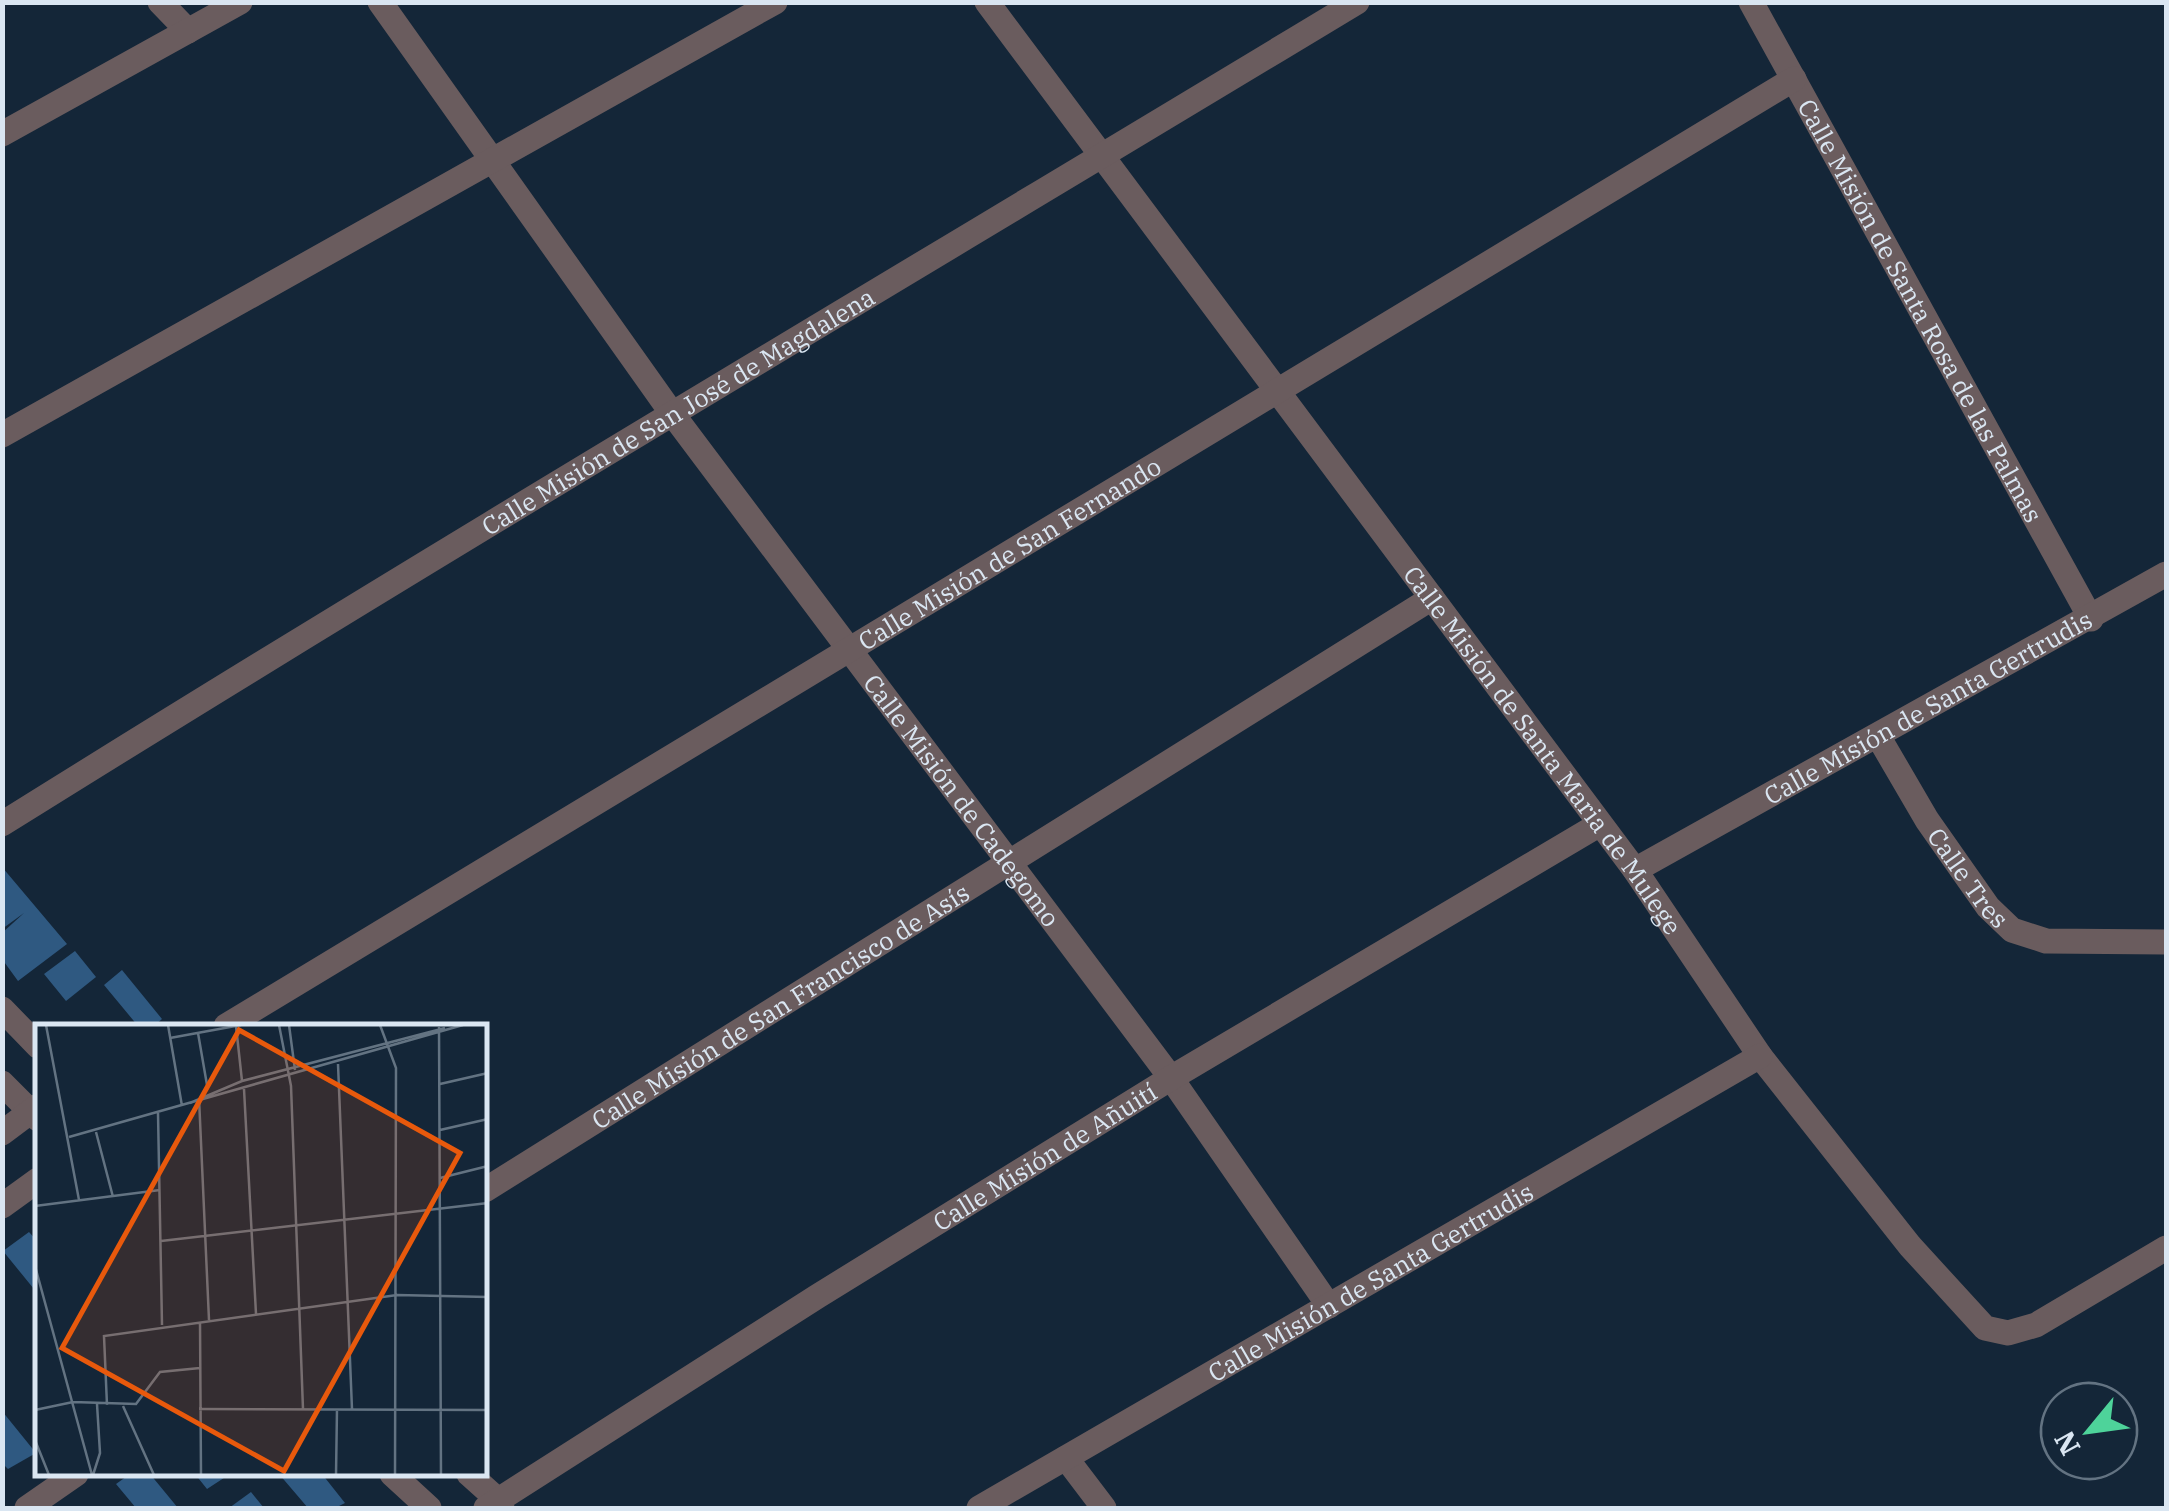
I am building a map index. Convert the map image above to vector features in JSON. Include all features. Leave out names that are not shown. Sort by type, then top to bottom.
[{"type":"street","points":[[160,2],[188,32]]},
{"type":"street","points":[[2,134],[240,2]]},
{"type":"street","name":"Calle Misión de Cadegomo","points":[[380,2],[670,412],[1170,1078],[1329,1306]]},
{"type":"street","points":[[2,435],[776,2]]},
{"type":"street","name":"Calle Misión de Santa Maria de Mulege","points":[[986,2],[1636,870],[1760,1056],[1910,1246],[1985,1328],[2008,1333],[2036,1325],[2166,1248]]},
{"type":"street","name":"Calle Misión de San José de Magdalena","points":[[2,824],[670,412],[1358,2]]},
{"type":"street","name":"Calle Misión de Santa Rosa de las Palmas","points":[[1751,2],[2090,619]]},
{"type":"street","name":"Calle Misión de San Fernando","points":[[229,1024],[1794,79]]},
{"type":"street","name":"Calle Misión de Santa Gertrudis","points":[[1636,870],[2166,574]]},
{"type":"street","name":"Calle Misión de San Francisco de Asís","points":[[488,1188],[1432,598]]},
{"type":"street","name":"Calle Tres","points":[[1878,736],[1926,820],[1988,906],[2012,930],[2046,941],[2166,942]]},
{"type":"street","name":"Calle Misión de Añuití","points":[[495,1506],[1170,1078],[1600,824]]},
{"type":"street","points":[[2,1009],[35,1043]]},
{"type":"street","name":"Calle Misión de Santa Gertrudis","points":[[980,1508],[1760,1056]]},
{"type":"street","points":[[2,1083],[35,1112],[2,1133]]},
{"type":"street","points":[[2,1206],[35,1182]]},
{"type":"street","points":[[1066,1458],[1104,1508]]},
{"type":"street","points":[[27,1508],[73,1476]]},
{"type":"street","points":[[394,1476],[429,1508]]},
{"type":"street","points":[[472,1476],[495,1506]]},
{"type":"building","points":[[2,867],[67,944],[18,981],[2,959],[2,933],[24,913],[2,929]]},
{"type":"building","points":[[75,951],[96,977],[66,1001],[44,974]]},
{"type":"building","points":[[122,970],[162,1019],[156,1024],[136,1024],[104,985]]},
{"type":"building","points":[[29,1232],[35,1239],[35,1290],[3,1251]]},
{"type":"building","points":[[2,1411],[35,1454],[8,1469],[2,1463]]},
{"type":"building","points":[[127,1476],[152,1476],[178,1508],[136,1508],[116,1484]]},
{"type":"building","points":[[197,1476],[227,1476],[207,1489]]},
{"type":"building","points":[[281,1476],[324,1476],[345,1503],[335,1508],[308,1508]]},
{"type":"building","points":[[251,1492],[264,1508],[229,1508]]}]
